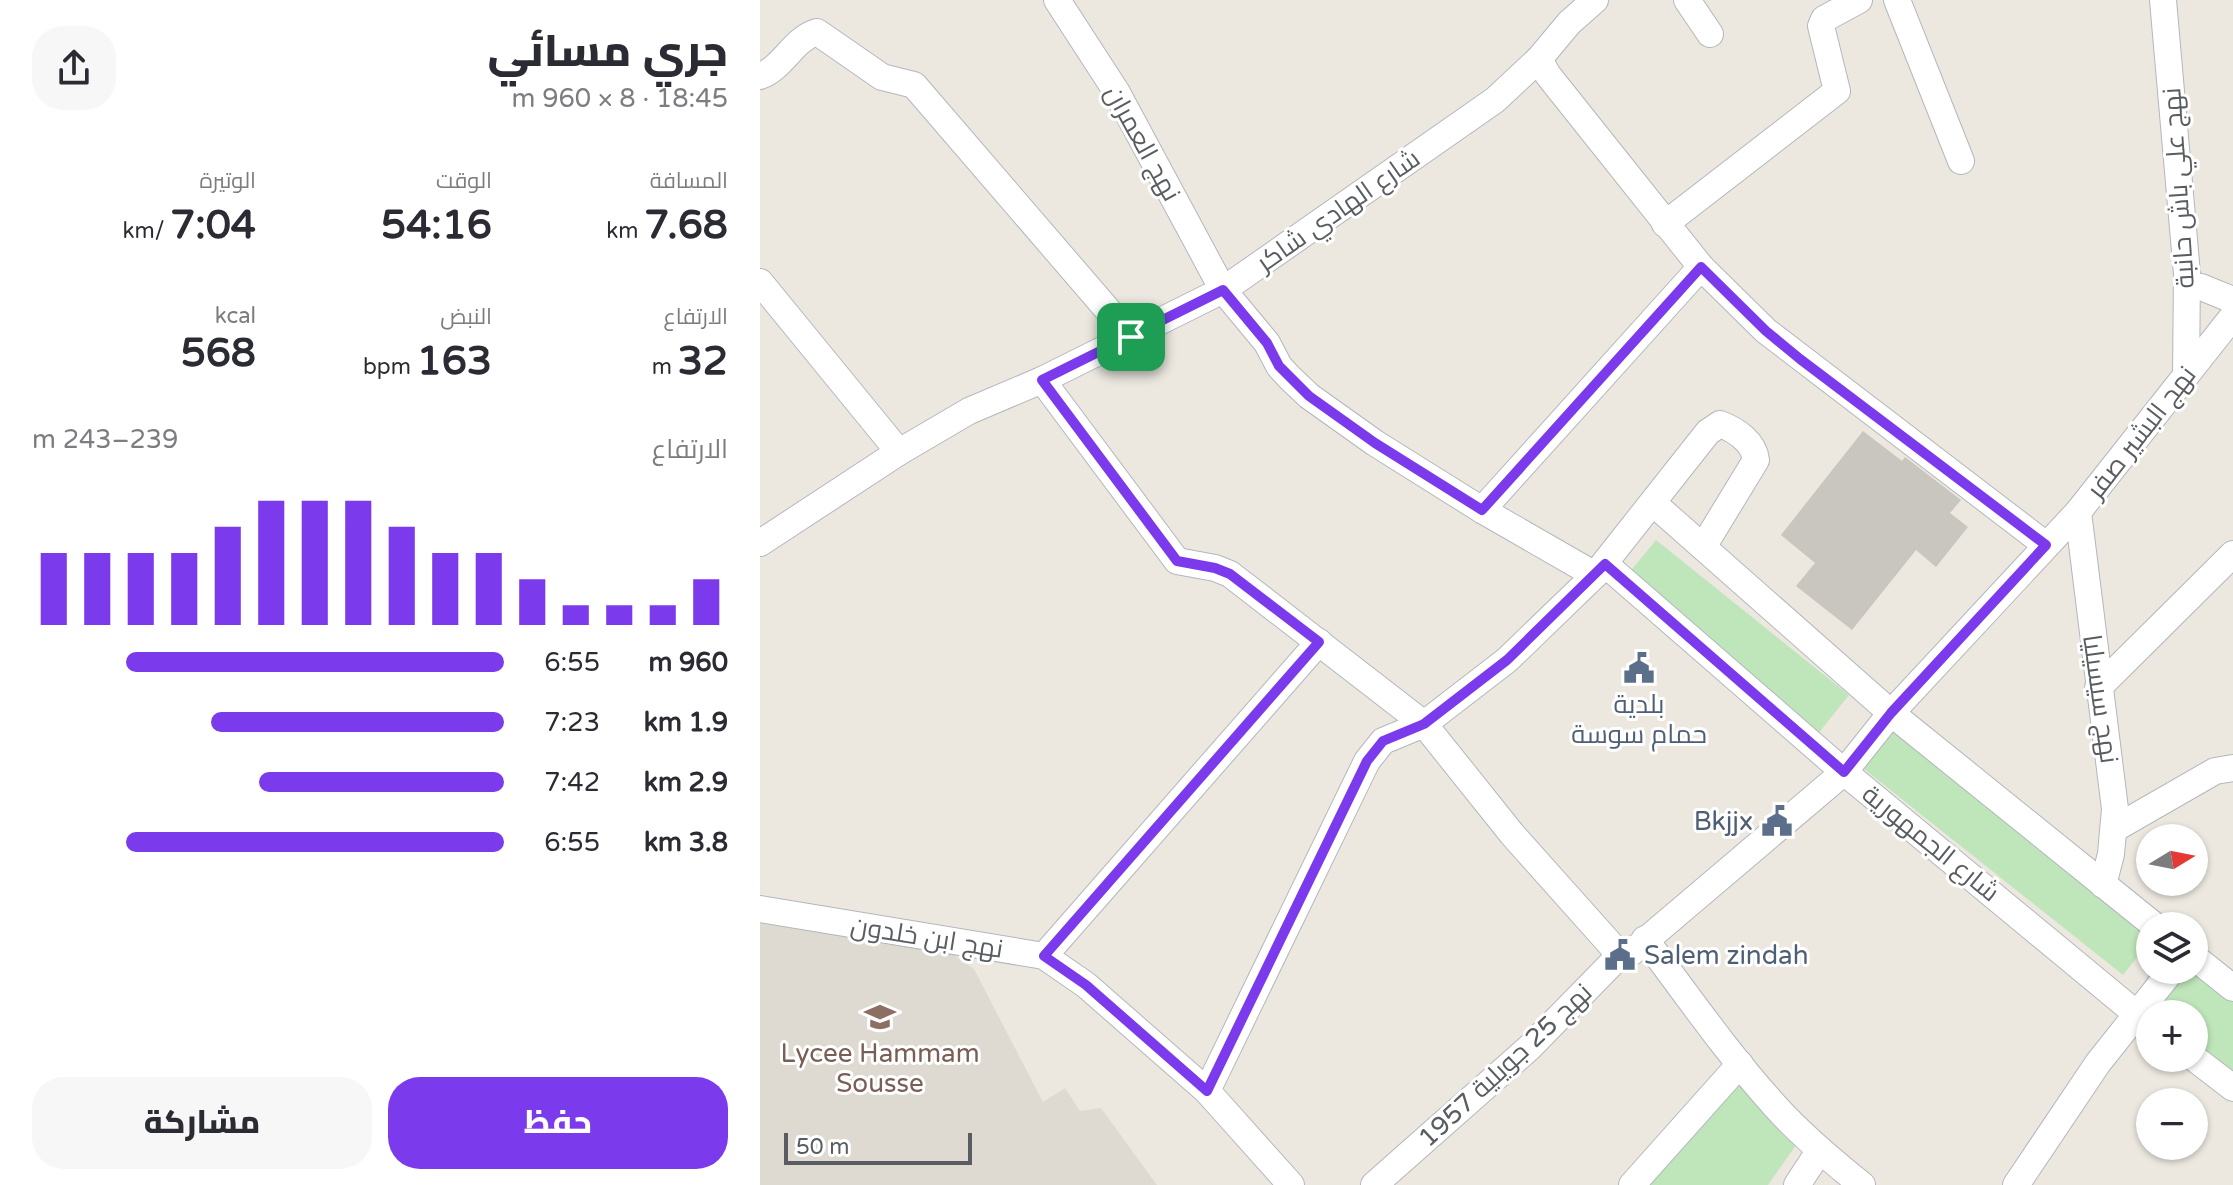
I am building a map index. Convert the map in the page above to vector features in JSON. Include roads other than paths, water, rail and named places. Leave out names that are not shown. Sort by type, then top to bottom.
[{"type":"street","name":"نهج العمران","points":[[1057,0],[1116,91],[1223,290],[1267,343],[1279,366],[1309,396],[1375,443],[1482,510]]},
{"type":"street","name":"شارع الهادي شاكر","points":[[760,543],[899,452],[969,411],[1042,380],[1223,290],[1495,100],[1595,0]]},
{"type":"street","points":[[1687,0],[1710,34]]},
{"type":"street","points":[[1665,224],[1837,91],[1821,26],[1824,19],[1859,0]]},
{"type":"street","points":[[1897,0],[1961,161]]},
{"type":"street","name":"نهج علي باش حانبة","points":[[2163,0],[2187,285],[2186,375]]},
{"type":"street","points":[[760,76],[771,71],[801,41],[817,32],[882,77],[914,85],[1131,337]]},
{"type":"street","points":[[1539,59],[1548,75],[1665,224],[1701,267],[1766,331],[2046,545]]},
{"type":"street","points":[[1482,510],[1701,267]]},
{"type":"street","points":[[760,282],[899,452]]},
{"type":"street","points":[[2187,285],[2201,287],[2233,300]]},
{"type":"street","name":"نهج البشير صفر","points":[[2046,545],[2078,512],[2233,316]]},
{"type":"street","points":[[1042,380],[1177,561],[1230,574],[1424,724],[1512,834],[1620,955]]},
{"type":"street","points":[[1207,1091],[1367,761],[1383,741],[1424,724],[1507,660],[1600,569],[1715,425],[1730,427],[1754,450],[1756,460],[1703,547]]},
{"type":"street","points":[[1653,503],[1891,713],[2137,912]]},
{"type":"street","name":"شارع الجمهورية","points":[[1482,510],[1600,569],[2136,1013]]},
{"type":"street","name":"نهج سيسيليا","points":[[2078,512],[2098,688],[2113,786],[2114,829],[2103,885]]},
{"type":"street","name":"نهج 25 جويلية 1957","points":[[1374,1185],[1530,1047],[1620,955],[1632,952],[1844,772],[1891,713],[2046,545]]},
{"type":"street","points":[[2098,688],[2233,554]]},
{"type":"street","points":[[1044,956],[1319,642]]},
{"type":"street","points":[[2114,829],[2215,771],[2233,768]]},
{"type":"street","name":"نهج ابن خلدون","points":[[760,909],[1044,956],[1086,985],[1207,1091],[1291,1185]]},
{"type":"street","points":[[1645,939],[1776,1108],[1862,1185]]},
{"type":"street","points":[[2208,968],[2233,988]]},
{"type":"street","points":[[2016,1185],[2098,1063],[2136,1026]]},
{"type":"street","points":[[1632,1185],[1740,1064]]},
{"type":"street","points":[[2208,1069],[2233,1088]]},
{"type":"street","points":[[1797,1185],[1820,1150]]},
{"type":"place","name":"بلدية حمام سوسة","points":[[1639,668]]},
{"type":"place","name":"Bkjjx","points":[[1777,821]]},
{"type":"place","name":"Salem zindah","points":[[1620,955]]},
{"type":"place","name":"Lycee Hammam Sousse","points":[[880,1017]]}]
